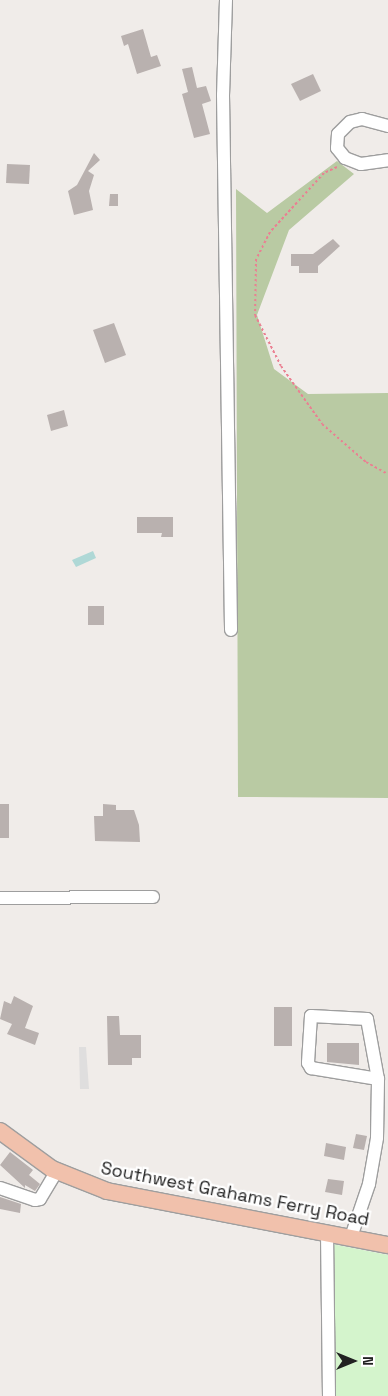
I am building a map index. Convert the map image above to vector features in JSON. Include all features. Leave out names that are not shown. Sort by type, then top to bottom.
[{"type":"main road","name":"Southwest Grahams Ferry Road","points":[[0,1131],[57,1171],[116,1193],[388,1245]]},
{"type":"street","points":[[226,0],[223,95],[231,630]]},
{"type":"street","points":[[388,126],[362,119],[345,124],[338,134],[337,148],[350,160],[369,164],[388,160]]},
{"type":"street","points":[[0,898],[153,897]]},
{"type":"street","points":[[351,1238],[375,1160],[378,1079],[365,1017],[311,1016],[308,1063],[311,1068],[378,1079]]},
{"type":"street","points":[[0,1188],[35,1200],[40,1199],[57,1171]]},
{"type":"street","points":[[327,1233],[329,1396]]},
{"type":"path","points":[[350,160],[324,174],[270,232],[256,259],[255,315],[281,366],[322,424],[366,462],[388,474]]},
{"type":"shaded area","points":[[79,1047],[86,1047],[89,1089],[80,1089]]},
{"type":"green space","points":[[337,161],[354,174],[289,230],[257,315],[274,369],[308,394],[388,393],[388,798],[238,797],[236,189],[267,213]]},
{"type":"green space","points":[[332,1244],[388,1255],[388,1396],[333,1396]]},
{"type":"water","points":[[93,551],[96,558],[76,567],[72,560]]},
{"type":"building","points":[[143,29],[151,57],[157,55],[161,66],[137,74],[128,44],[124,46],[121,36]]},
{"type":"building","points":[[192,67],[197,88],[206,86],[211,101],[202,104],[210,134],[194,138],[182,94],[188,92],[182,69]]},
{"type":"building","points":[[313,74],[321,91],[300,101],[291,84]]},
{"type":"building","points":[[94,153],[100,160],[88,171],[94,175],[89,191],[93,210],[74,215],[68,191],[77,185]]},
{"type":"building","points":[[7,164],[30,165],[29,184],[6,183]]},
{"type":"building","points":[[110,194],[118,194],[118,206],[109,206]]},
{"type":"building","points":[[333,239],[340,246],[318,266],[318,273],[299,273],[299,266],[291,266],[291,254],[313,254]]},
{"type":"building","points":[[114,323],[126,355],[105,363],[93,330]]},
{"type":"building","points":[[64,410],[68,426],[51,431],[47,415]]},
{"type":"building","points":[[137,517],[173,517],[173,537],[161,537],[162,533],[137,533]]},
{"type":"building","points":[[88,606],[104,606],[104,625],[88,625]]},
{"type":"building","points":[[0,804],[9,804],[9,838],[0,838]]},
{"type":"building","points":[[103,804],[116,805],[116,810],[134,810],[139,825],[140,842],[95,841],[94,816],[103,816]]},
{"type":"building","points":[[14,996],[33,1006],[25,1028],[39,1033],[35,1045],[7,1034],[12,1024],[0,1019],[4,1001],[11,1004]]},
{"type":"building","points":[[274,1007],[292,1007],[292,1046],[274,1046]]},
{"type":"building","points":[[107,1016],[119,1016],[120,1035],[141,1035],[141,1058],[132,1058],[132,1065],[108,1065]]},
{"type":"building","points":[[327,1043],[359,1043],[359,1065],[327,1062]]},
{"type":"building","points":[[356,1134],[367,1136],[364,1150],[353,1148]]},
{"type":"building","points":[[326,1143],[346,1147],[344,1160],[324,1156]]},
{"type":"building","points":[[10,1152],[33,1170],[29,1175],[40,1184],[35,1191],[25,1185],[25,1188],[0,1165]]},
{"type":"building","points":[[328,1179],[344,1181],[342,1195],[325,1192]]},
{"type":"building","points":[[0,1197],[21,1204],[20,1213],[0,1209]]}]
